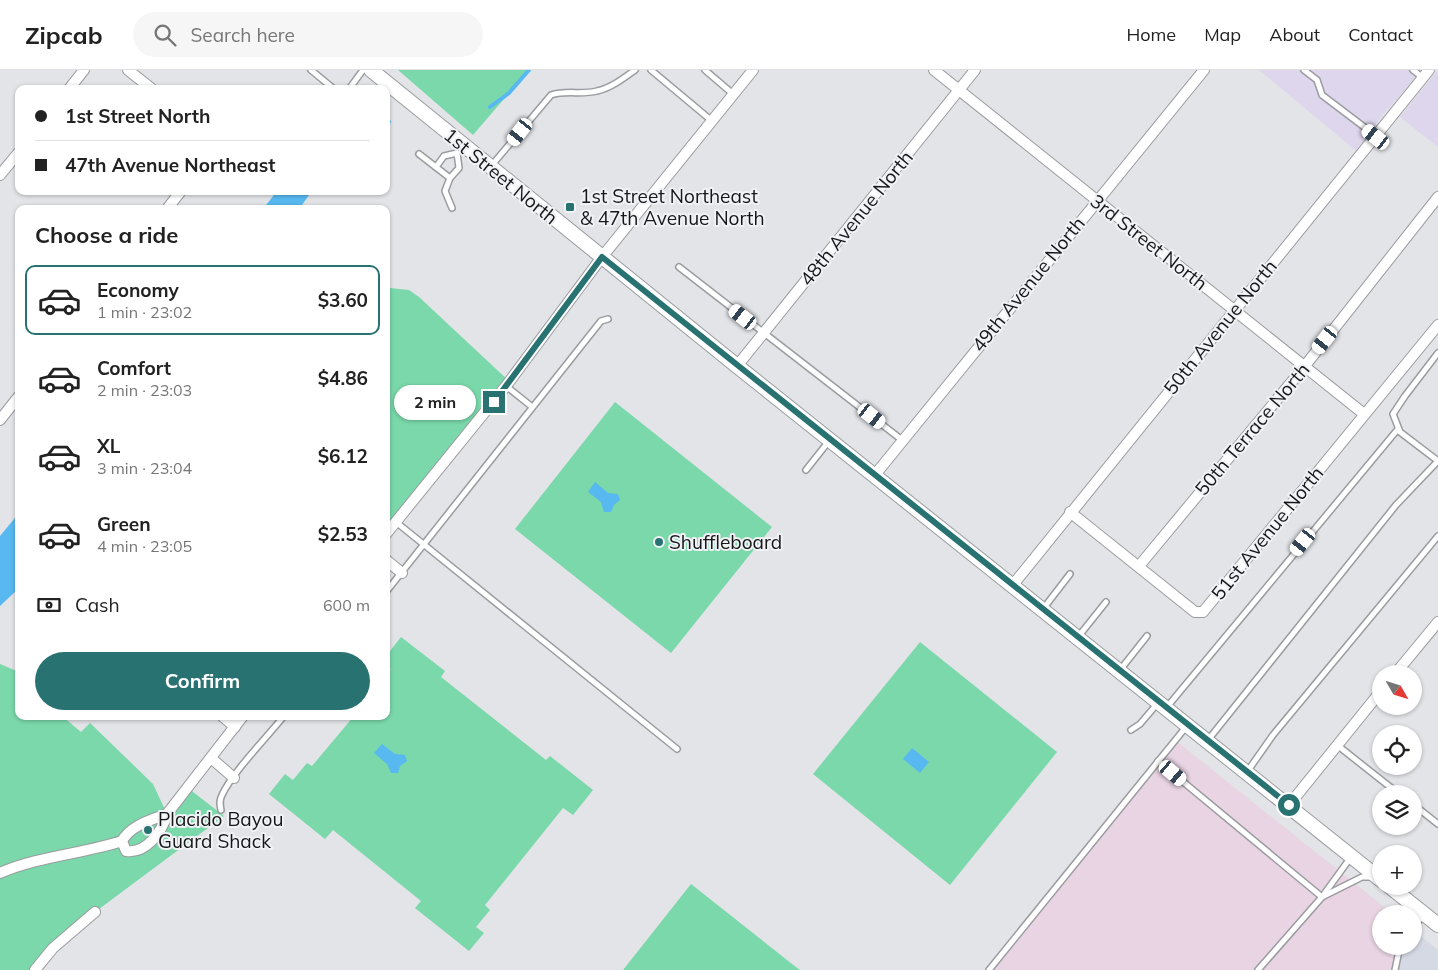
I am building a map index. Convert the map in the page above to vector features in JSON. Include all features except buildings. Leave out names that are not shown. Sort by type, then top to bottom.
[{"type":"street","points":[[72,85],[84,70]]},
{"type":"street","points":[[128,70],[147,85]]},
{"type":"street","name":"1st Street North","points":[[371,70],[388,85]]},
{"type":"street","points":[[390,529],[506,386],[602,257],[753,70]]},
{"type":"street","name":"3rd Street North","points":[[934,70],[1364,414]]},
{"type":"street","name":"48th Avenue North","points":[[737,366],[975,70]]},
{"type":"street","name":"49th Avenue North","points":[[874,476],[1204,70]]},
{"type":"street","name":"50th Avenue North","points":[[1012,586],[1233,310],[1426,74]]},
{"type":"street","name":"1st Street North","points":[[390,87],[460,149],[490,167],[1372,873]]},
{"type":"street","points":[[0,175],[15,157]]},
{"type":"street","points":[[170,205],[178,195]]},
{"type":"street","name":"50th Terrace North","points":[[1139,566],[1304,366],[1438,197]]},
{"type":"street","name":"51st Avenue North","points":[[1070,512],[1195,612],[1203,612],[1438,325]]},
{"type":"street","points":[[0,420],[15,401]]},
{"type":"street","points":[[390,563],[402,573]]},
{"type":"street","points":[[1403,665],[1438,622]]},
{"type":"street","points":[[1289,805],[1372,702]]},
{"type":"street","points":[[227,720],[235,727]]},
{"type":"street","points":[[122,841],[126,851],[134,852],[142,849],[163,828],[167,814],[240,720]]},
{"type":"street","points":[[211,758],[234,778]]},
{"type":"street","points":[[0,873],[18,865],[89,852],[122,841],[136,827],[167,814]]},
{"type":"street","name":"1st Street North","points":[[1400,895],[1438,925]]},
{"type":"street","points":[[35,970],[54,948],[95,912]]},
{"type":"lane","points":[[311,70],[329,85]]},
{"type":"lane","points":[[352,85],[363,70]]},
{"type":"lane","points":[[490,167],[551,95],[559,92],[598,91],[618,82],[635,70]]},
{"type":"lane","points":[[650,70],[712,121]]},
{"type":"lane","points":[[705,70],[733,94]]},
{"type":"lane","points":[[1304,70],[1317,80],[1322,95],[1376,137]]},
{"type":"lane","points":[[1413,70],[1426,74]]},
{"type":"lane","points":[[436,167],[444,156],[460,149],[459,168],[450,178],[445,191],[452,208]]},
{"type":"lane","points":[[419,154],[450,178]]},
{"type":"lane","points":[[680,267],[902,440]]},
{"type":"lane","points":[[390,587],[531,406],[601,320],[608,318]]},
{"type":"lane","points":[[1208,740],[1396,506],[1438,461],[1400,432],[1393,414],[1438,353]]},
{"type":"lane","points":[[506,386],[531,406]]},
{"type":"lane","points":[[1131,730],[1163,705],[1398,428]]},
{"type":"lane","points":[[806,470],[830,440]]},
{"type":"lane","points":[[396,522],[677,749]]},
{"type":"lane","points":[[1248,772],[1273,735],[1438,536]]},
{"type":"lane","points":[[1042,610],[1070,574]]},
{"type":"lane","points":[[1077,637],[1106,602]]},
{"type":"lane","points":[[1120,671],[1147,636]]},
{"type":"lane","points":[[221,810],[219,803],[222,796],[234,778],[281,720]]},
{"type":"lane","points":[[989,970],[1188,725]]},
{"type":"lane","points":[[1337,745],[1388,785]]},
{"type":"lane","points":[[1158,760],[1322,897]]},
{"type":"lane","points":[[1422,811],[1438,824]]},
{"type":"lane","points":[[1258,970],[1322,897],[1351,857]]},
{"type":"lane","points":[[1322,897],[1362,877],[1372,879]]},
{"type":"lane","points":[[1394,970],[1398,955]]},
{"type":"shaded area","points":[[1259,70],[1421,70],[1388,108],[1356,151]]},
{"type":"shaded area","points":[[1438,70],[1438,147],[1400,117]]},
{"type":"shaded area","points":[[1175,740],[1382,905],[1372,905],[1372,955],[1402,955],[1390,970],[989,970]]},
{"type":"shaded area","points":[[1422,937],[1438,950],[1438,970],[1390,970],[1402,955],[1422,955]]},
{"type":"green space","points":[[398,70],[529,70],[473,135]]},
{"type":"green space","points":[[390,288],[409,290],[419,297],[510,382],[390,529]]},
{"type":"green space","points":[[615,402],[772,527],[671,653],[515,529]]},
{"type":"green space","points":[[401,637],[445,671],[441,677],[546,760],[550,756],[593,790],[573,815],[563,808],[485,905],[490,910],[476,927],[484,933],[469,951],[415,908],[421,901],[333,830],[325,839],[269,794],[285,774],[293,780],[307,763],[312,766],[351,720],[390,720],[390,651]]},
{"type":"green space","points":[[920,642],[1057,752],[950,885],[813,774]]},
{"type":"green space","points":[[0,664],[15,670],[15,720],[67,720],[81,732],[90,723],[153,784],[167,814],[188,788],[224,816],[95,912],[35,970],[0,970]]},
{"type":"green space","points":[[691,884],[792,964],[800,970],[623,970]]},
{"type":"water","points":[[274,195],[309,195],[302,205],[266,205]]},
{"type":"water","points":[[595,482],[608,493],[618,494],[620,500],[614,505],[611,512],[604,512],[601,502],[588,492]]},
{"type":"water","points":[[15,518],[15,592],[0,606],[0,536]]},
{"type":"water","points":[[382,744],[395,754],[405,755],[407,761],[400,766],[398,773],[391,773],[387,764],[374,753]]},
{"type":"water","points":[[912,748],[929,762],[920,773],[903,759]]},
{"type":"waterway","points":[[490,107],[509,93],[529,70]]},
{"type":"place","name":"1st Street Northeast & 47th Avenue North","points":[[570,207]]},
{"type":"place","name":"Shuffleboard","points":[[659,542]]},
{"type":"place","name":"Placido Bayou Guard Shack","points":[[148,830]]},
{"type":"route","points":[[494,402],[602,257],[859,464],[1289,805]]}]
